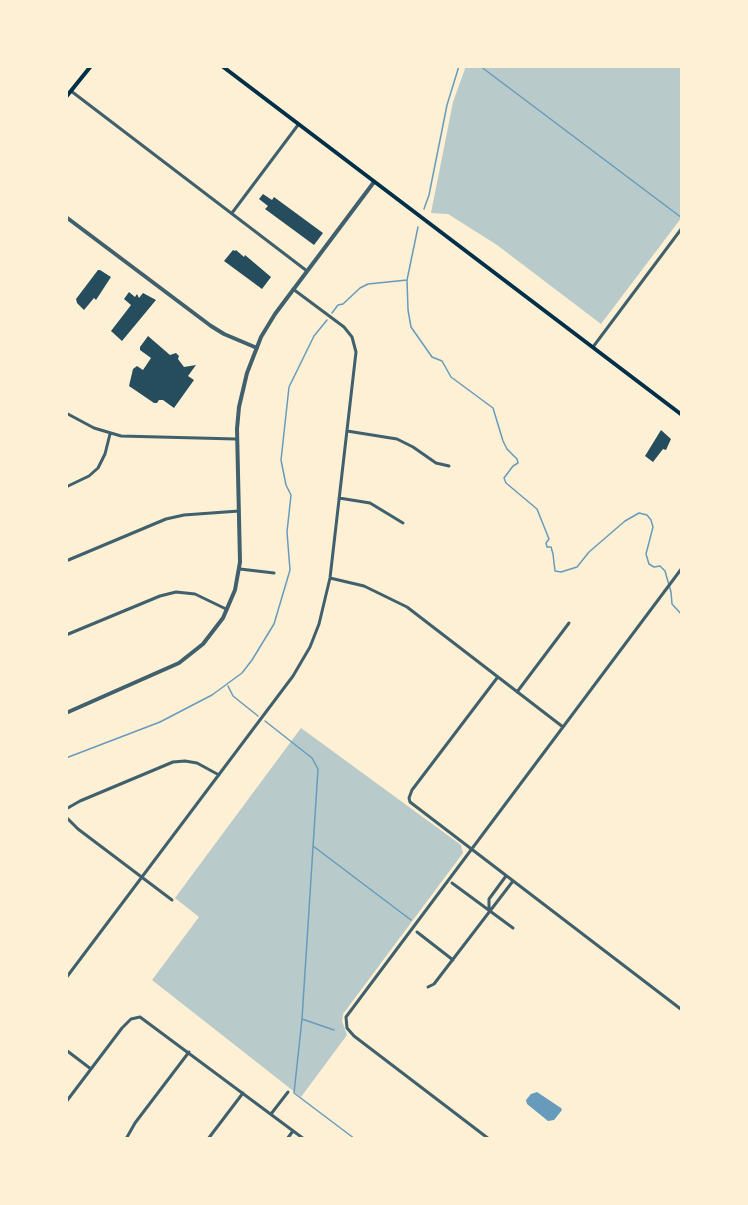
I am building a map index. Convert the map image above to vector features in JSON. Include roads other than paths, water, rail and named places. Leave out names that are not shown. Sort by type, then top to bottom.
[{"type":"main road","points":[[66,97],[91,66]]},
{"type":"main road","points":[[222,66],[682,415]]},
{"type":"street","points":[[71,91],[308,271]]},
{"type":"street","points":[[232,213],[298,125]]},
{"type":"street","points":[[66,712],[161,672],[186,658],[211,636],[227,609],[240,569],[236,439],[242,389],[257,348],[275,314],[374,182]]},
{"type":"street","points":[[66,217],[211,326],[257,348]]},
{"type":"street","points":[[592,347],[682,228]]},
{"type":"street","points":[[66,977],[284,689],[304,658],[319,624],[330,578],[356,358],[355,343],[344,327],[293,289]]},
{"type":"street","points":[[66,413],[110,434],[136,438],[236,439]]},
{"type":"street","points":[[347,431],[397,439],[413,447],[435,464],[449,466]]},
{"type":"street","points":[[66,487],[89,476],[98,468],[105,454],[110,434]]},
{"type":"street","points":[[339,498],[370,503],[403,524]]},
{"type":"street","points":[[66,561],[166,519],[184,515],[239,512]]},
{"type":"street","points":[[489,1139],[354,1036],[346,1024],[346,1017],[682,568]]},
{"type":"street","points":[[240,569],[274,573]]},
{"type":"street","points":[[330,578],[364,586],[403,604],[562,727]]},
{"type":"street","points":[[66,635],[160,596],[176,592],[195,594],[227,609]]},
{"type":"street","points":[[517,692],[569,623]]},
{"type":"street","points":[[497,678],[412,790],[409,800],[682,1010]]},
{"type":"street","points":[[66,809],[173,762],[197,763],[219,775]]},
{"type":"street","points":[[66,817],[78,829],[171,900]]},
{"type":"street","points":[[490,911],[489,899],[506,876]]},
{"type":"street","points":[[428,987],[434,984],[513,881]]},
{"type":"street","points":[[452,883],[513,928]]},
{"type":"street","points":[[417,932],[453,960]]},
{"type":"street","points":[[66,1102],[122,1028],[137,1017],[149,1022],[304,1139]]},
{"type":"street","points":[[66,1050],[91,1069]]},
{"type":"street","points":[[126,1139],[135,1123],[189,1052]]},
{"type":"street","points":[[271,1115],[288,1092]]},
{"type":"street","points":[[208,1139],[243,1093]]},
{"type":"street","points":[[287,1139],[293,1131]]},
{"type":"water","points":[[537,1092],[561,1108],[562,1110],[554,1120],[548,1121],[527,1104],[526,1100],[531,1094]]},
{"type":"waterway","points":[[424,209],[429,195],[447,105],[459,66]]},
{"type":"waterway","points":[[480,66],[682,218]]},
{"type":"waterway","points":[[418,227],[407,280],[411,327],[432,357],[442,361],[451,377],[493,408],[503,441],[518,463],[504,478],[506,483],[537,509],[549,539],[546,543],[547,547],[551,547],[555,571],[561,572],[577,567],[589,552],[625,521],[639,513],[647,515],[653,527],[646,554],[649,564],[654,567],[660,566],[665,571],[672,604],[682,615]]},
{"type":"waterway","points":[[332,313],[338,305],[343,304],[360,288],[368,284],[407,280]]},
{"type":"waterway","points":[[66,758],[160,722],[212,695],[242,673],[274,624],[290,570],[287,532],[291,495],[286,485],[281,460],[289,387],[314,336],[327,320]]},
{"type":"waterway","points":[[228,686],[233,696],[258,716]]},
{"type":"waterway","points":[[265,721],[312,758],[318,769],[302,1019],[294,1093],[355,1139]]},
{"type":"waterway","points":[[313,846],[411,920]]},
{"type":"waterway","points":[[302,1019],[334,1030]]}]
